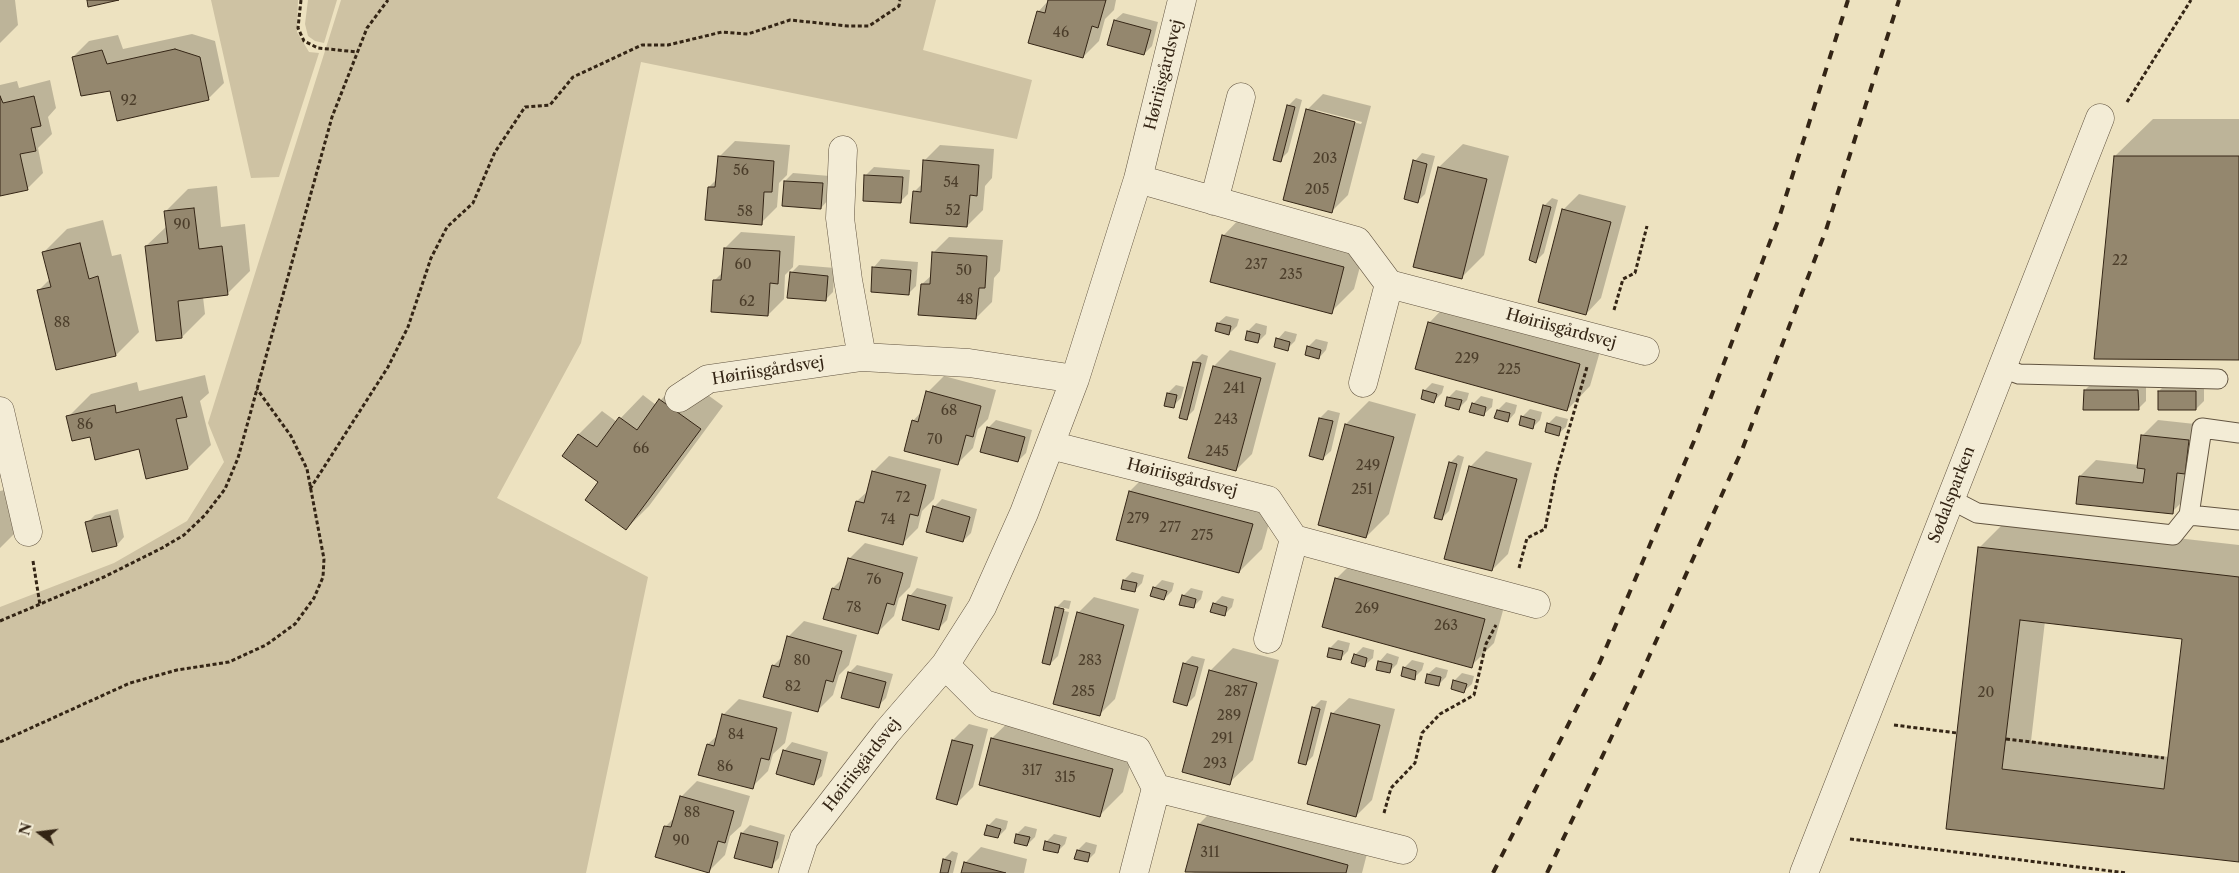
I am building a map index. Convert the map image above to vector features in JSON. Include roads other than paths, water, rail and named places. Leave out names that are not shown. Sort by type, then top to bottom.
[{"type":"street","name":"Høiriisgårdsvej","points":[[793,873],[804,839],[887,732],[945,665],[982,608],[1024,513],[1075,379],[1138,179],[1182,0]]},
{"type":"street","points":[[1214,200],[1241,96]]},
{"type":"street","name":"Sødalsparken","points":[[1804,873],[2100,118]]},
{"type":"street","points":[[843,150],[840,218],[848,280],[862,357]]},
{"type":"street","points":[[1138,179],[1357,241],[1389,284],[1363,383]]},
{"type":"street","name":"Høiriisgårdsvej","points":[[1389,284],[1645,351]]},
{"type":"street","name":"Høiriisgårdsvej","points":[[679,398],[708,379],[862,357],[969,363],[1075,379]]},
{"type":"street","points":[[0,411],[28,532]]},
{"type":"street","name":"Høiriisgårdsvej","points":[[1050,445],[1268,500],[1294,539]]},
{"type":"street","points":[[1268,639],[1294,539],[1536,604]]},
{"type":"street","points":[[945,665],[984,704],[1136,750],[1156,788],[1134,873]]},
{"type":"street","points":[[1156,788],[1403,850]]},
{"type":"lane","points":[[2002,368],[2019,374],[2218,379]]},
{"type":"lane","points":[[1950,499],[1977,513],[2173,535],[2189,515],[2202,428],[2239,433]]},
{"type":"lane","points":[[2189,515],[2239,520]]},
{"type":"railway","points":[[1493,873],[1600,662],[1697,434],[1779,218],[1848,0]]},
{"type":"railway","points":[[1547,873],[1638,681],[1742,450],[1826,230],[1899,0]]}]
